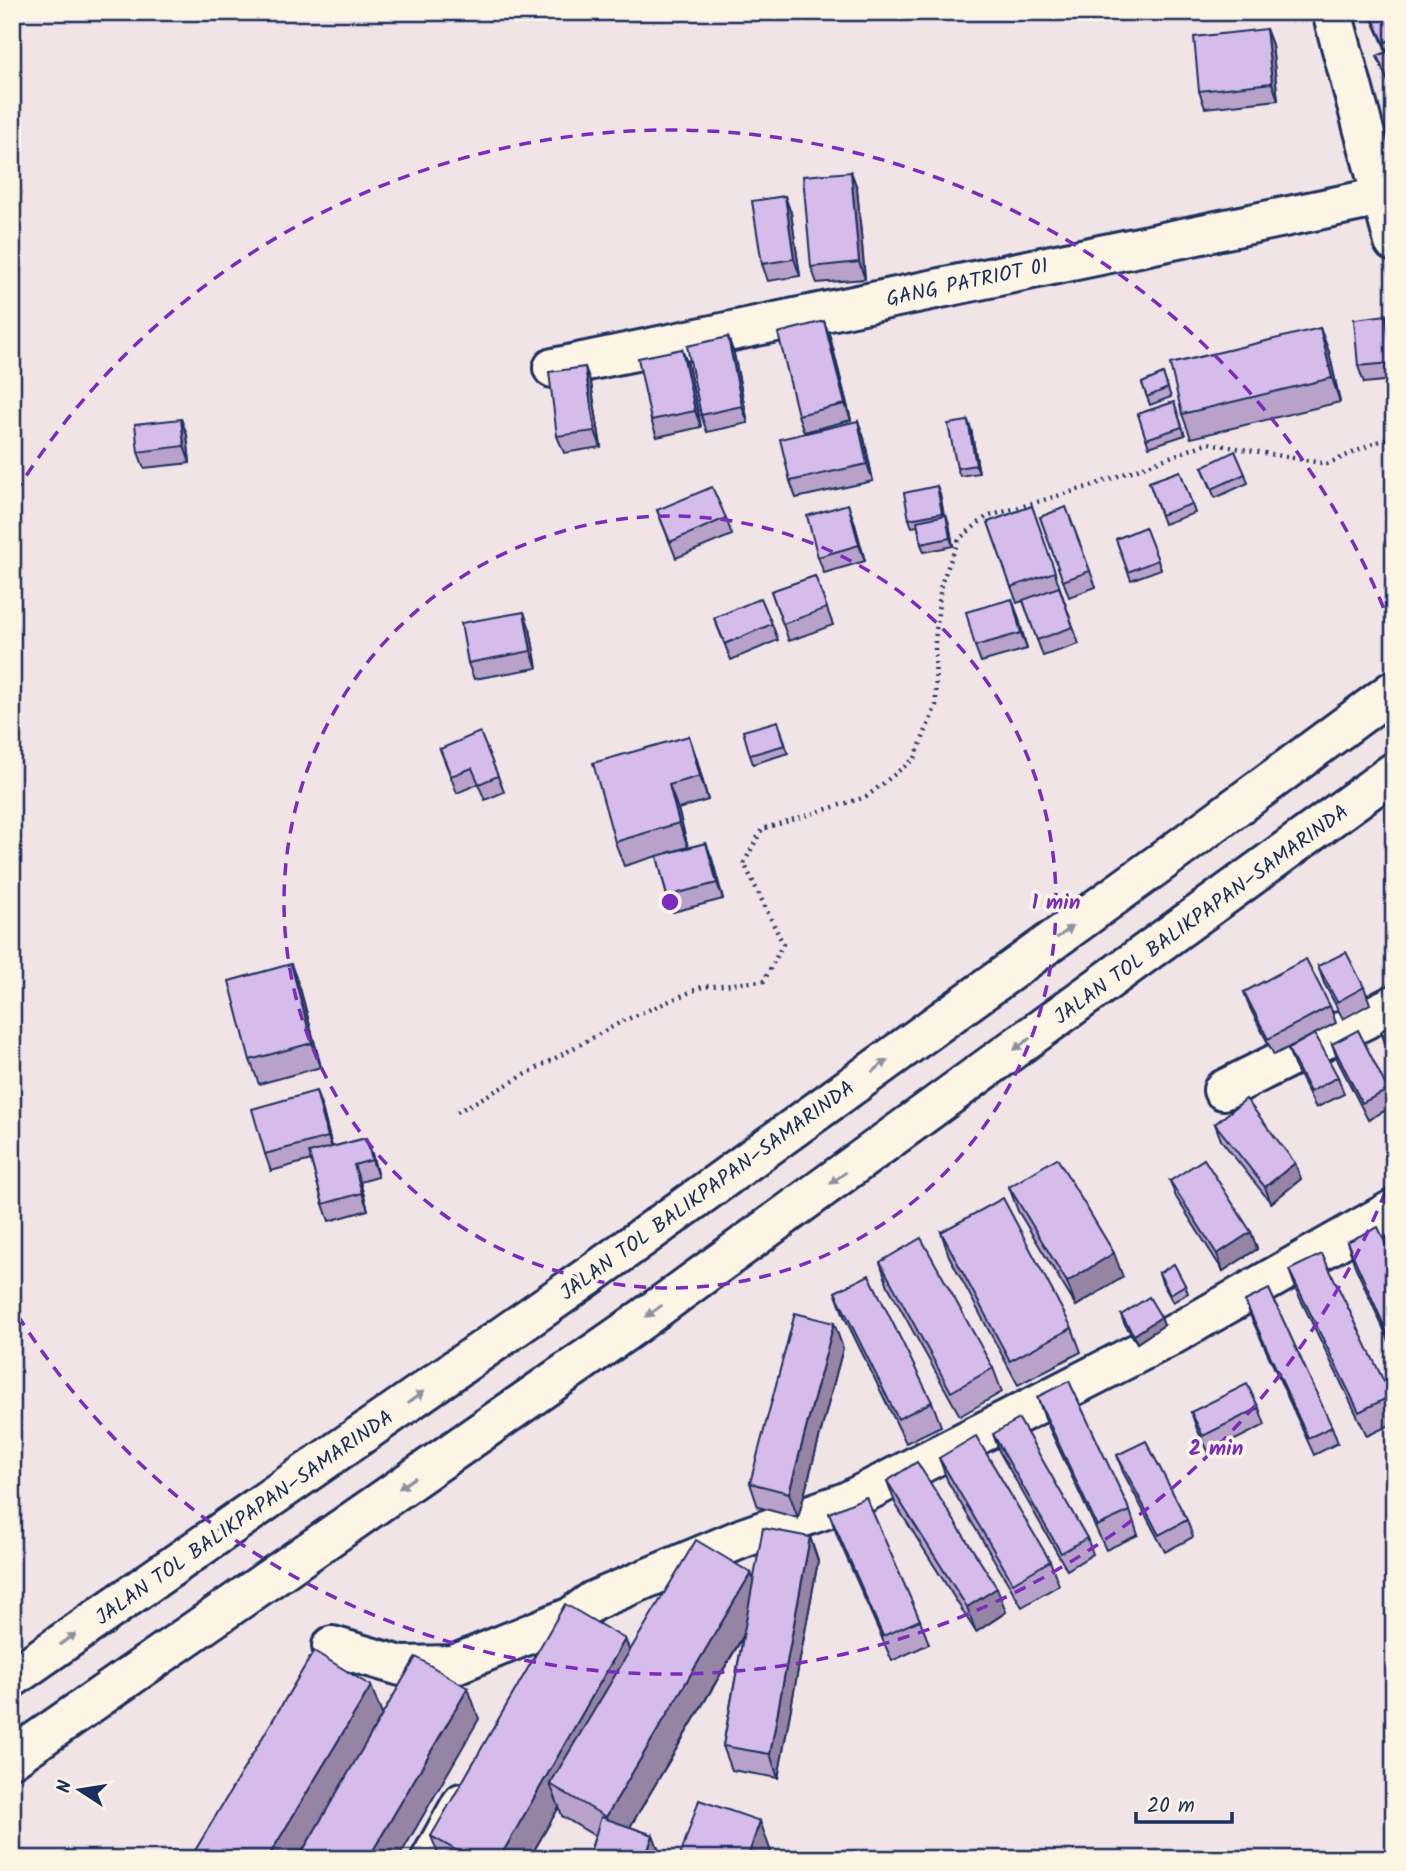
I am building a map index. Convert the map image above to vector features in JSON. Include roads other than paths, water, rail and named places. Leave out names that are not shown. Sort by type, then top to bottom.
[{"type":"main road","points":[[1332,12],[1394,242]]},
{"type":"main road","name":"GANG PATRIOT 01","points":[[553,368],[1381,197]]},
{"type":"main road","name":"JALAN TOL BALIKPAPAN–SAMARINDA","points":[[12,1678],[589,1276],[1394,690]]},
{"type":"main road","name":"JALAN TOL BALIKPAPAN–SAMARINDA","points":[[12,1758],[626,1331],[1394,772]]},
{"type":"main road","points":[[1223,1090],[1394,1004]]},
{"type":"main road","points":[[332,1646],[401,1666],[453,1665],[571,1617],[593,1601],[743,1538],[846,1502],[1169,1337],[1394,1209]]},
{"type":"main road","points":[[543,1663],[571,1617]]},
{"type":"main road","points":[[431,1859],[477,1777]]}]
